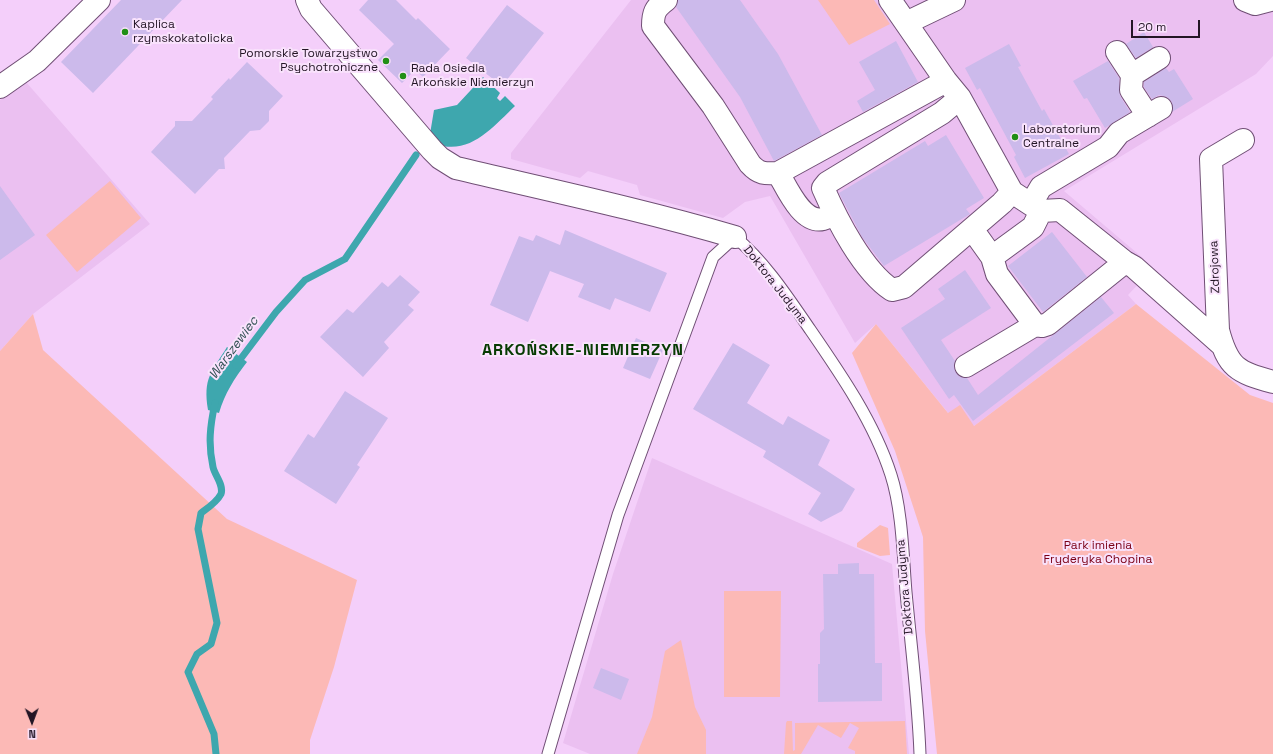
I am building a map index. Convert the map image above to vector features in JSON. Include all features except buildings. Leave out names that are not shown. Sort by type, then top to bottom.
[{"type":"street","points":[[0,87],[37,61],[99,0]]},
{"type":"street","name":"Doktora Judyma","points":[[307,0],[311,9],[440,158],[456,168],[604,202],[735,237]]},
{"type":"street","points":[[666,0],[656,7],[653,16],[653,26],[713,106],[757,172],[766,174],[778,173],[946,81]]},
{"type":"street","points":[[890,0],[946,81],[960,98],[1012,192],[1036,207],[1060,210],[1125,262],[1134,267],[1222,346]]},
{"type":"street","points":[[906,23],[954,0]]},
{"type":"street","points":[[1245,0],[1255,4],[1271,0]]},
{"type":"street","points":[[992,257],[1033,227],[1041,186],[1108,147],[1119,133],[1155,112],[1131,90],[1132,75],[1117,52]]},
{"type":"street","points":[[1132,75],[1159,58]]},
{"type":"street","points":[[960,98],[942,113],[827,183],[823,188],[835,214],[870,269],[881,282],[892,290],[904,287],[972,229],[1012,192]]},
{"type":"street","name":"Zdrojowa","points":[[1243,140],[1211,159],[1218,330],[1222,346],[1229,359],[1238,368],[1249,375],[1273,382]]},
{"type":"street","points":[[778,173],[800,210],[810,217],[822,220],[835,214]]},
{"type":"street","points":[[972,229],[992,257],[997,274],[1035,325]]},
{"type":"street","points":[[966,366],[1035,325],[1042,326],[1048,324],[1125,262]]},
{"type":"lane","points":[[548,754],[618,515],[713,257],[735,237]]},
{"type":"lane","name":"Doktora Judyma","points":[[735,237],[747,247],[793,304],[850,391],[885,458],[896,497],[918,708],[920,754]]},
{"type":"shaded area","points":[[631,0],[1273,0],[1273,56],[1256,74],[1064,191],[1144,259],[1134,267],[1144,278],[1128,295],[1136,304],[974,426],[949,414],[876,324],[855,343],[770,196],[745,202],[723,218],[640,195],[637,185],[588,171],[580,178],[511,159],[511,153]]},
{"type":"shaded area","points":[[483,77],[500,93],[497,98],[500,101],[505,96],[515,106],[491,129],[474,141],[454,147],[443,146],[440,142],[437,143],[430,134],[434,110],[457,105]]},
{"type":"shaded area","points":[[26,82],[150,224],[33,314],[0,351],[0,100]]},
{"type":"shaded area","points":[[227,347],[247,362],[230,386],[219,413],[208,410],[207,390],[210,376]]},
{"type":"shaded area","points":[[652,458],[892,564],[909,754],[590,754],[563,743],[613,574]]},
{"type":"green space","points":[[818,0],[874,0],[890,24],[849,45]]},
{"type":"green space","points":[[110,181],[141,218],[77,272],[46,235]]},
{"type":"green space","name":"Park imienia Fryderyka Chopina","points":[[1136,304],[1250,395],[1273,403],[1273,754],[937,754],[925,631],[923,537],[895,451],[852,353],[876,324],[948,413],[960,405],[974,426]]},
{"type":"green space","points":[[33,314],[43,350],[227,519],[357,580],[334,667],[310,740],[310,754],[0,754],[0,351]]},
{"type":"green space","points":[[880,525],[888,528],[890,555],[880,556],[857,547],[857,543]]},
{"type":"green space","points":[[724,591],[781,591],[780,697],[724,697]]},
{"type":"green space","points":[[681,640],[695,707],[706,730],[706,754],[637,754],[652,717],[665,651]]},
{"type":"green space","points":[[787,721],[792,721],[793,751],[795,750],[795,723],[905,721],[907,754],[855,754],[855,751],[848,748],[859,728],[850,723],[841,738],[818,725],[801,754],[784,754]]},
{"type":"waterway","name":"Warszewiec","points":[[236,365],[276,312],[305,280],[345,259],[416,155]]},
{"type":"waterway","name":"Warszewiec","points":[[215,403],[211,427],[210,451],[213,467],[222,491],[217,500],[201,513],[198,529],[217,623],[211,644],[197,654],[188,672],[214,734],[216,754]]},
{"type":"place","name":"Kaplica rzymskokatolicka","points":[[125,32]]},
{"type":"place","name":"Pomorskie Towarzystwo Psychotroniczne","points":[[386,61]]},
{"type":"place","name":"Rada Osiedla Arkońskie Niemierzyn","points":[[403,76]]},
{"type":"place","name":"Laboratorium Centralne","points":[[1015,137]]},
{"type":"district","name":"ARKOŃSKIE-NIEMIERZYN","points":[[583,351]]}]
